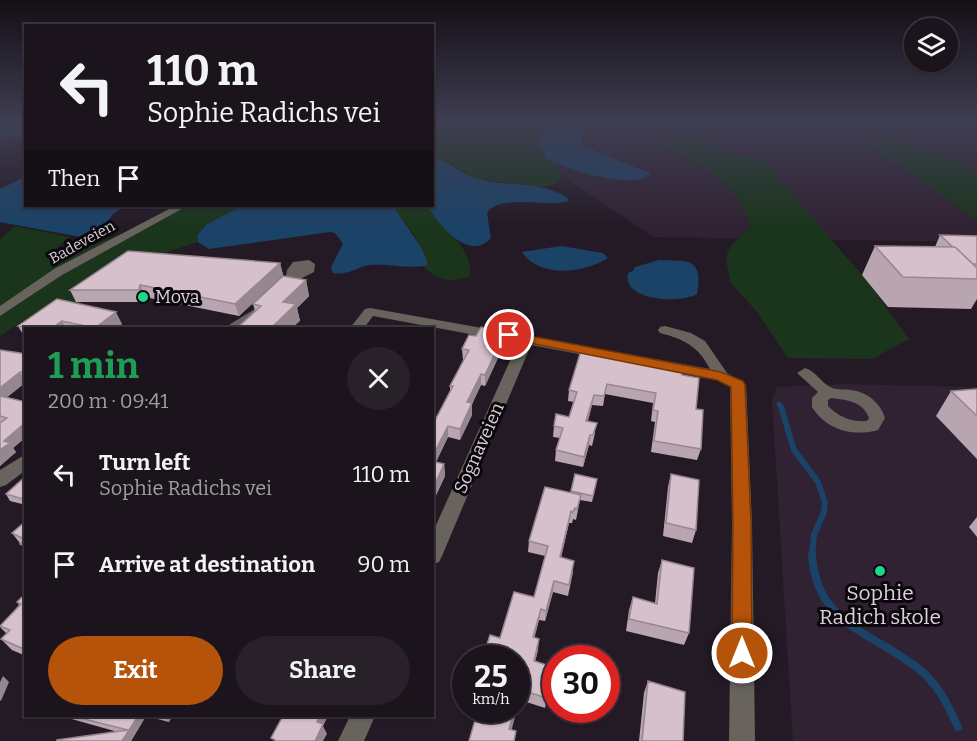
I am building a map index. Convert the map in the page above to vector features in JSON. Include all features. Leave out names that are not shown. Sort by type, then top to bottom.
[{"type":"street","name":"Badeveien","points":[[0,312],[58,272],[180,207]]},
{"type":"street","points":[[233,327],[250,319],[292,278]]},
{"type":"street","points":[[358,327],[370,312],[721,376],[738,385],[742,523],[742,741]]},
{"type":"street","points":[[665,330],[683,333],[701,344],[711,355],[721,376]]},
{"type":"street","name":"Sognaveien","points":[[434,551],[526,339]]},
{"type":"street","points":[[805,373],[828,393]]},
{"type":"street","points":[[0,480],[24,462]]},
{"type":"street","points":[[351,741],[363,717]]},
{"type":"shaded area","points":[[533,157],[977,157],[977,242],[653,237]]},
{"type":"shaded area","name":"Sophie Radich skole","points":[[841,384],[977,387],[977,741],[793,741],[772,400],[777,387]]},
{"type":"green space","points":[[434,157],[545,157],[556,163],[562,178],[555,184],[544,187],[482,180],[471,177],[452,164],[434,160]]},
{"type":"green space","points":[[681,157],[745,157],[760,159],[867,281],[909,339],[872,359],[788,358],[757,312],[730,282],[726,260],[728,251],[733,243],[751,228],[744,207],[738,198],[723,181],[705,168]]},
{"type":"green space","points":[[885,157],[946,157],[977,172],[977,221]]},
{"type":"green space","points":[[172,207],[240,207],[207,224],[197,235],[198,242],[170,251],[37,327],[34,327],[29,317],[0,336],[0,240],[15,226],[69,237],[55,249],[58,256],[64,256],[124,233]]},
{"type":"green space","points":[[395,207],[428,207],[462,247],[470,266],[470,277],[455,280],[439,278],[422,266],[427,265],[415,236]]},
{"type":"water","points":[[545,157],[610,157],[652,174],[642,179],[629,180],[599,177],[546,159]]},
{"type":"water","points":[[434,160],[449,164],[474,178],[546,188],[568,198],[568,201],[560,203],[512,202],[493,207],[487,213],[491,238],[482,245],[464,244],[446,231],[428,207],[434,207]]},
{"type":"water","points":[[24,177],[24,207],[124,207],[111,216],[100,234],[86,238],[0,222],[0,189]]},
{"type":"water","points":[[240,207],[395,207],[422,249],[428,265],[413,267],[370,265],[338,274],[333,273],[331,267],[343,244],[335,233],[209,249],[198,242],[197,235],[207,224]]},
{"type":"water","points":[[561,246],[603,253],[608,258],[587,267],[563,271],[540,266],[530,261],[522,252]]},
{"type":"water","points":[[659,260],[692,264],[698,274],[697,294],[678,299],[666,299],[643,295],[634,290],[629,282],[628,273],[635,267]]},
{"type":"building","points":[[940,235],[977,236],[977,264],[973,264]]},
{"type":"building","points":[[875,246],[955,247],[977,268],[977,279],[903,277]]},
{"type":"building","points":[[128,251],[280,263],[235,304],[140,285],[139,290],[70,290]]},
{"type":"building","points":[[283,276],[306,280],[283,302],[296,304],[272,327],[238,327],[261,306],[253,304]]},
{"type":"building","points":[[57,299],[116,312],[96,327],[62,321],[53,327],[18,326]]},
{"type":"building","points":[[481,327],[493,330],[486,345],[498,347],[485,375],[481,374],[467,402],[472,403],[460,429],[448,426],[434,453],[434,422],[469,350],[462,349],[469,335],[476,336]]},
{"type":"building","points":[[582,347],[598,350],[596,354],[627,360],[628,355],[683,366],[682,375],[699,378],[696,409],[703,410],[701,449],[654,441],[658,411],[653,410],[656,393],[607,384],[604,396],[594,395],[586,421],[597,423],[593,435],[590,435],[584,457],[556,450],[563,428],[554,426],[556,414],[569,417],[577,392],[569,390]]},
{"type":"building","points":[[0,350],[24,354],[24,373],[20,372],[0,388]]},
{"type":"building","points":[[977,389],[977,416],[951,391]]},
{"type":"building","points":[[0,396],[24,402],[24,424],[4,441],[10,443],[0,450],[0,423],[7,418],[0,416]]},
{"type":"building","points":[[434,462],[444,464],[434,486]]},
{"type":"building","points":[[575,474],[597,479],[593,496],[571,491]]},
{"type":"building","points":[[671,474],[699,480],[696,530],[666,523]]},
{"type":"building","points":[[24,478],[24,498],[6,494]]},
{"type":"building","points":[[545,487],[581,495],[577,509],[571,511],[560,557],[574,561],[569,585],[554,581],[546,611],[541,609],[533,637],[539,639],[534,661],[542,664],[542,696],[530,693],[530,645],[487,645],[490,635],[500,638],[514,592],[534,597],[548,546],[529,541]]},
{"type":"building","points":[[24,523],[24,539],[12,533]]},
{"type":"building","points":[[662,560],[694,568],[689,633],[629,619],[633,597],[657,604]]},
{"type":"building","points":[[24,595],[24,649],[1,639],[10,630],[0,626],[21,604],[17,602]]},
{"type":"building","points":[[648,681],[685,692],[683,741],[642,741]]},
{"type":"building","points":[[76,717],[137,717],[122,741],[57,741],[57,740],[128,730]]},
{"type":"building","points":[[282,717],[319,717],[317,722],[323,724],[315,741],[275,741],[271,738]]},
{"type":"building","points":[[474,723],[511,723],[509,729],[516,731],[514,741],[469,741]]},
{"type":"waterway","points":[[779,404],[782,408]]},
{"type":"waterway","points":[[781,407],[794,450],[818,482],[825,503],[824,512],[814,535],[812,555]]},
{"type":"waterway","points":[[812,555],[816,578],[824,597],[836,612],[850,625],[902,657],[927,676],[942,696],[958,727]]},
{"type":"place","name":"Mova","points":[[143,297]]},
{"type":"place","name":"Sophie Radich skole","points":[[880,571]]},
{"type":"route","points":[[509,335],[721,376],[738,385],[742,523],[742,653]]}]
